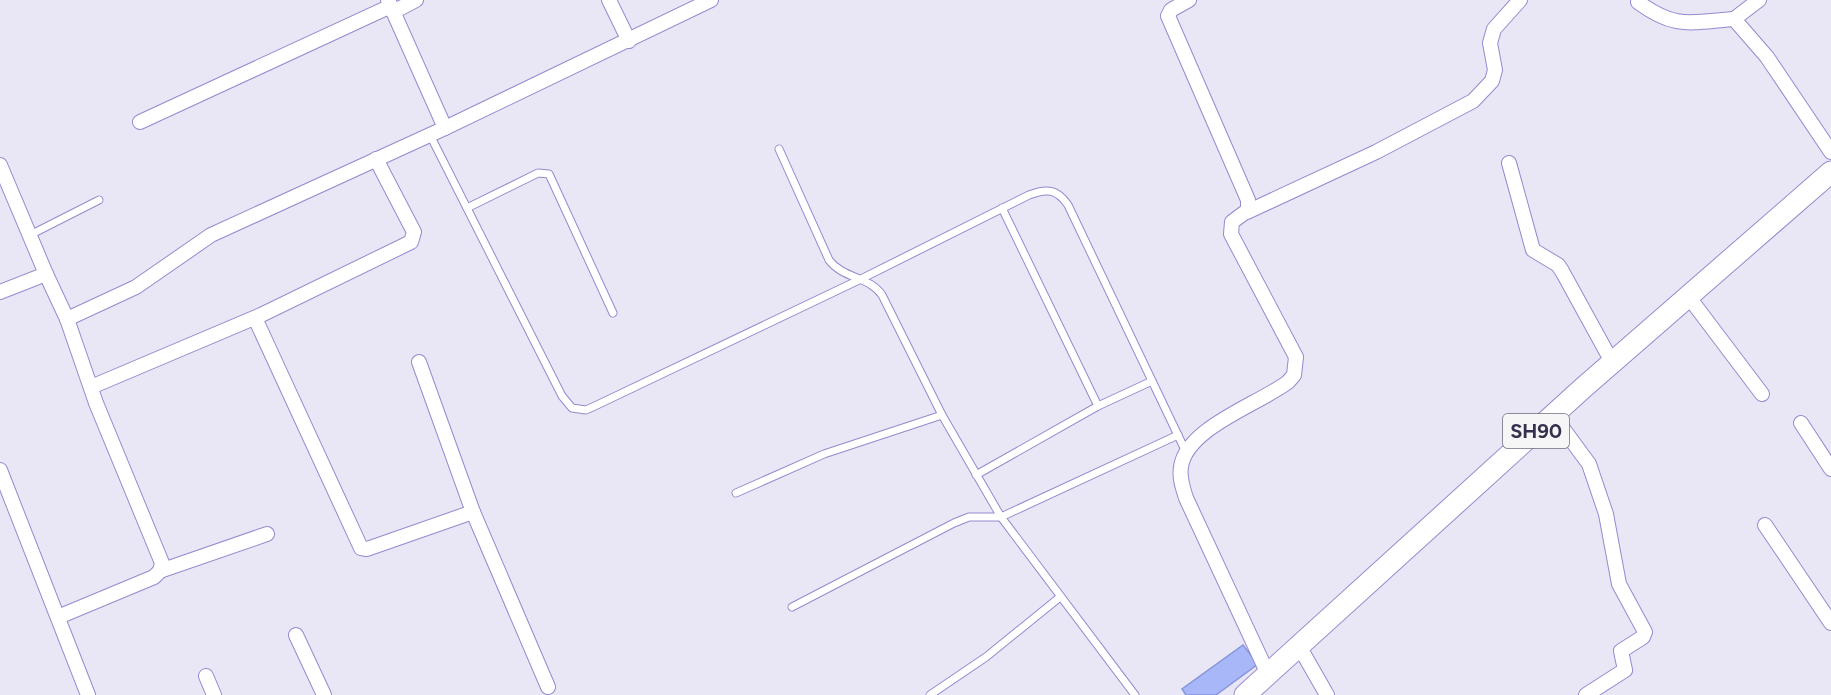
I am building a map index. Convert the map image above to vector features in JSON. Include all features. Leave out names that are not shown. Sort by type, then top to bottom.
[{"type":"main road","name":"SH90","points":[[1245,695],[1612,362],[1831,171]]},
{"type":"street","points":[[140,122],[391,6],[416,0]]},
{"type":"street","points":[[609,0],[629,41]]},
{"type":"street","points":[[68,319],[136,287],[211,235],[445,128],[711,0]]},
{"type":"street","points":[[1189,0],[1171,10],[1168,16],[1248,200],[1249,207],[1246,212]]},
{"type":"street","points":[[1268,674],[1186,498],[1181,474],[1186,452],[1202,434],[1288,382],[1294,375],[1296,367],[1291,346],[1231,234],[1232,222],[1246,212],[1376,152],[1473,101],[1492,81],[1495,70],[1490,43],[1494,29],[1520,0]]},
{"type":"street","points":[[1638,2],[1659,17],[1669,21],[1734,19],[1759,0]]},
{"type":"street","points":[[391,6],[445,128]]},
{"type":"street","points":[[1734,19],[1767,57],[1831,152]]},
{"type":"street","points":[[91,387],[255,318],[337,280],[414,239],[414,232],[376,159]]},
{"type":"street","points":[[1509,164],[1533,250],[1562,271],[1612,362]]},
{"type":"street","points":[[0,165],[46,274],[68,319],[91,387],[159,551],[162,563],[160,571]]},
{"type":"street","points":[[0,292],[46,274]]},
{"type":"street","points":[[1688,296],[1762,394]]},
{"type":"street","points":[[255,318],[361,548],[367,549],[473,512]]},
{"type":"street","points":[[419,362],[473,512],[548,687]]},
{"type":"street","points":[[1553,415],[1579,448],[1593,474],[1606,513],[1619,584],[1645,632],[1620,653],[1625,670],[1603,691],[1586,695]]},
{"type":"street","points":[[1801,423],[1831,469]]},
{"type":"street","points":[[0,470],[88,695]]},
{"type":"street","points":[[1765,525],[1831,623]]},
{"type":"street","points":[[58,617],[148,580],[160,571],[267,534]]},
{"type":"street","points":[[296,635],[324,695]]},
{"type":"street","points":[[1299,646],[1327,695]]},
{"type":"street","points":[[206,676],[214,695]]},
{"type":"lane","points":[[430,135],[562,396],[572,408],[578,410],[597,405],[861,279],[1002,208],[1042,190],[1052,190],[1061,195],[1068,205],[1186,452]]},
{"type":"lane","points":[[779,149],[829,260],[837,269],[875,286],[882,294],[942,416],[1001,517],[1135,695]]},
{"type":"lane","points":[[467,208],[538,173],[549,174],[613,313]]},
{"type":"lane","points":[[30,236],[99,200]]},
{"type":"lane","points":[[1002,208],[1098,406]]},
{"type":"lane","points":[[976,475],[1098,406],[1152,381]]},
{"type":"lane","points":[[736,493],[824,454],[942,416]]},
{"type":"lane","points":[[792,607],[954,523],[975,516],[1001,517],[1178,435]]},
{"type":"lane","points":[[930,695],[986,657],[1060,597]]},
{"type":"building","points":[[1243,645],[1258,664],[1216,695],[1186,695],[1182,689]]}]
